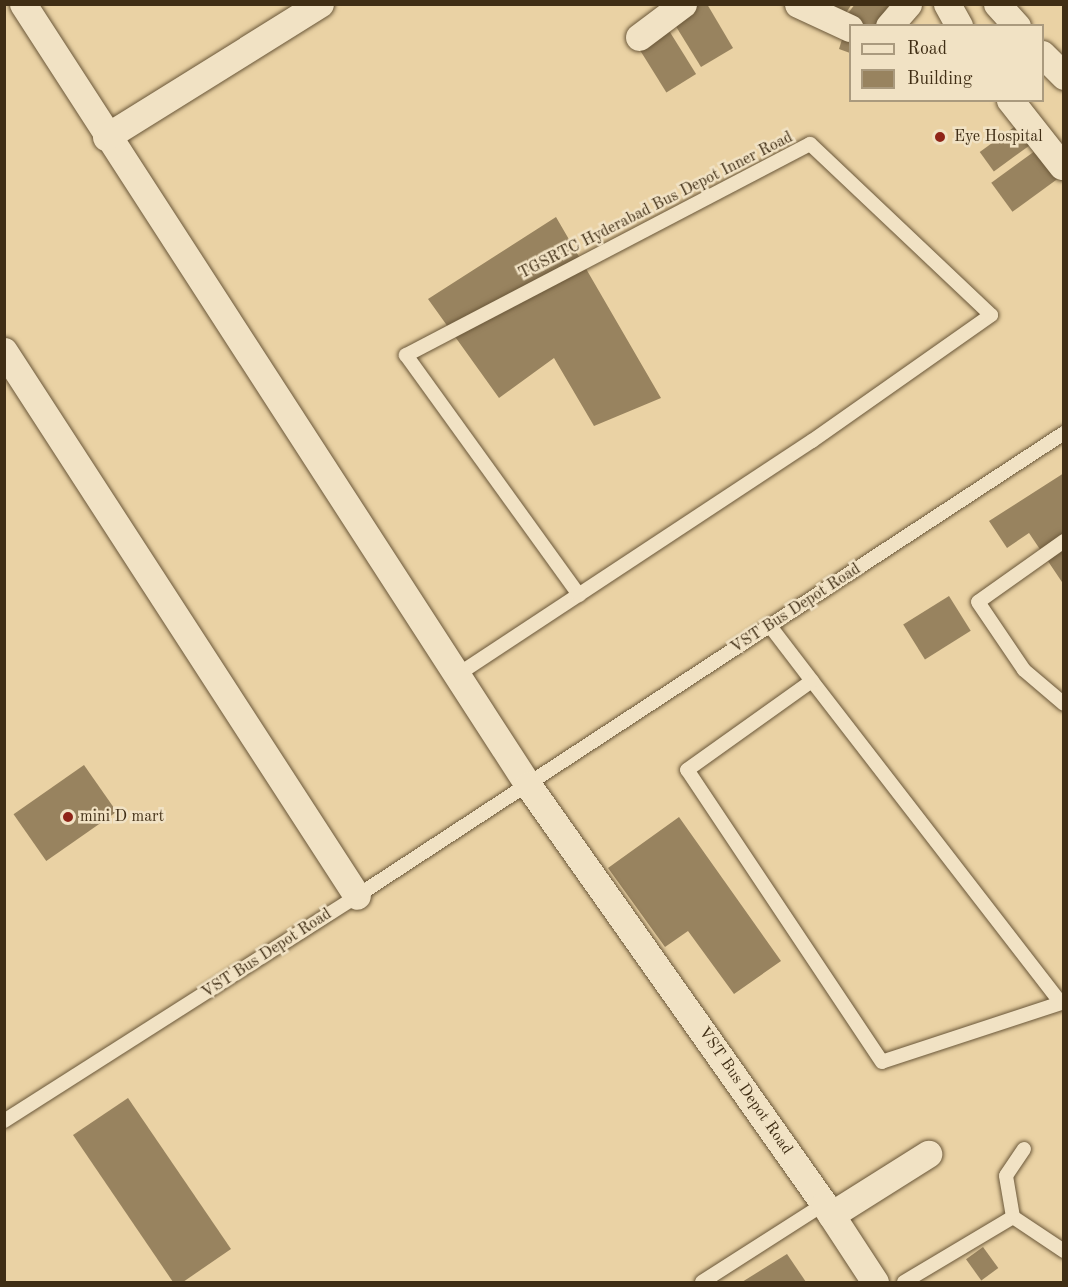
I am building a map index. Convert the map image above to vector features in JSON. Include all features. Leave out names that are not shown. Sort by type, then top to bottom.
[{"type":"street","points":[[22,4],[106,137],[528,784]]},
{"type":"street","points":[[106,137],[320,4]]},
{"type":"street","points":[[639,37],[683,4]]},
{"type":"street","points":[[798,4],[849,28]]},
{"type":"street","points":[[891,24],[908,4]]},
{"type":"street","points":[[947,4],[958,24]]},
{"type":"street","points":[[997,4],[1015,24]]},
{"type":"street","points":[[1044,56],[1064,76]]},
{"type":"street","points":[[1012,102],[1062,165]]},
{"type":"street","points":[[4,351],[357,896]]},
{"type":"street","name":"VST Bus Depot Road","points":[[528,784],[827,1209],[875,1282]]},
{"type":"street","points":[[827,1209],[928,1154]]},
{"type":"lane","name":"TGSRTC Hyderabad Bus Depot Inner Road","points":[[457,675],[579,595],[812,441],[990,315],[810,144],[406,355],[579,595]]},
{"type":"lane","name":"VST Bus Depot Road","points":[[4,1121],[357,896],[1064,433]]},
{"type":"lane","points":[[1064,541],[978,602],[1024,670],[1064,704]]},
{"type":"lane","points":[[770,626],[1061,1003],[882,1062],[687,770],[812,681]]},
{"type":"lane","points":[[1024,1149],[1006,1176],[1013,1217],[1064,1251]]},
{"type":"lane","points":[[702,1282],[827,1209]]},
{"type":"lane","points":[[904,1282],[1013,1217]]},
{"type":"building","points":[[697,4],[707,4],[733,48],[701,67],[672,20]]},
{"type":"building","points":[[827,4],[852,4],[843,17]]},
{"type":"building","points":[[855,4],[890,4],[876,24],[856,24],[846,16]]},
{"type":"building","points":[[668,29],[696,74],[666,92],[638,48]]},
{"type":"building","points":[[844,33],[849,35],[849,53],[839,49]]},
{"type":"building","points":[[1021,122],[1035,141],[994,171],[980,152]]},
{"type":"building","points":[[1039,148],[1060,177],[1012,212],[991,183]]},
{"type":"building","points":[[556,217],[661,398],[594,426],[554,358],[499,398],[428,299]]},
{"type":"building","points":[[1064,473],[1064,585],[1029,533],[1007,548],[989,521]]},
{"type":"building","points":[[949,596],[971,631],[925,659],[903,625]]},
{"type":"building","name":"mini D mart","points":[[84,765],[117,812],[46,861],[14,814]]},
{"type":"building","points":[[679,817],[781,961],[734,994],[688,931],[665,947],[608,868]]},
{"type":"building","points":[[128,1098],[231,1249],[183,1282],[173,1282],[73,1135]]},
{"type":"building","points":[[983,1247],[998,1268],[981,1280],[966,1259]]},
{"type":"building","points":[[787,1254],[806,1282],[742,1282]]},
{"type":"place","name":"Eye Hospital","points":[[940,137]]},
{"type":"place","name":"mini D mart","points":[[68,817]]}]
